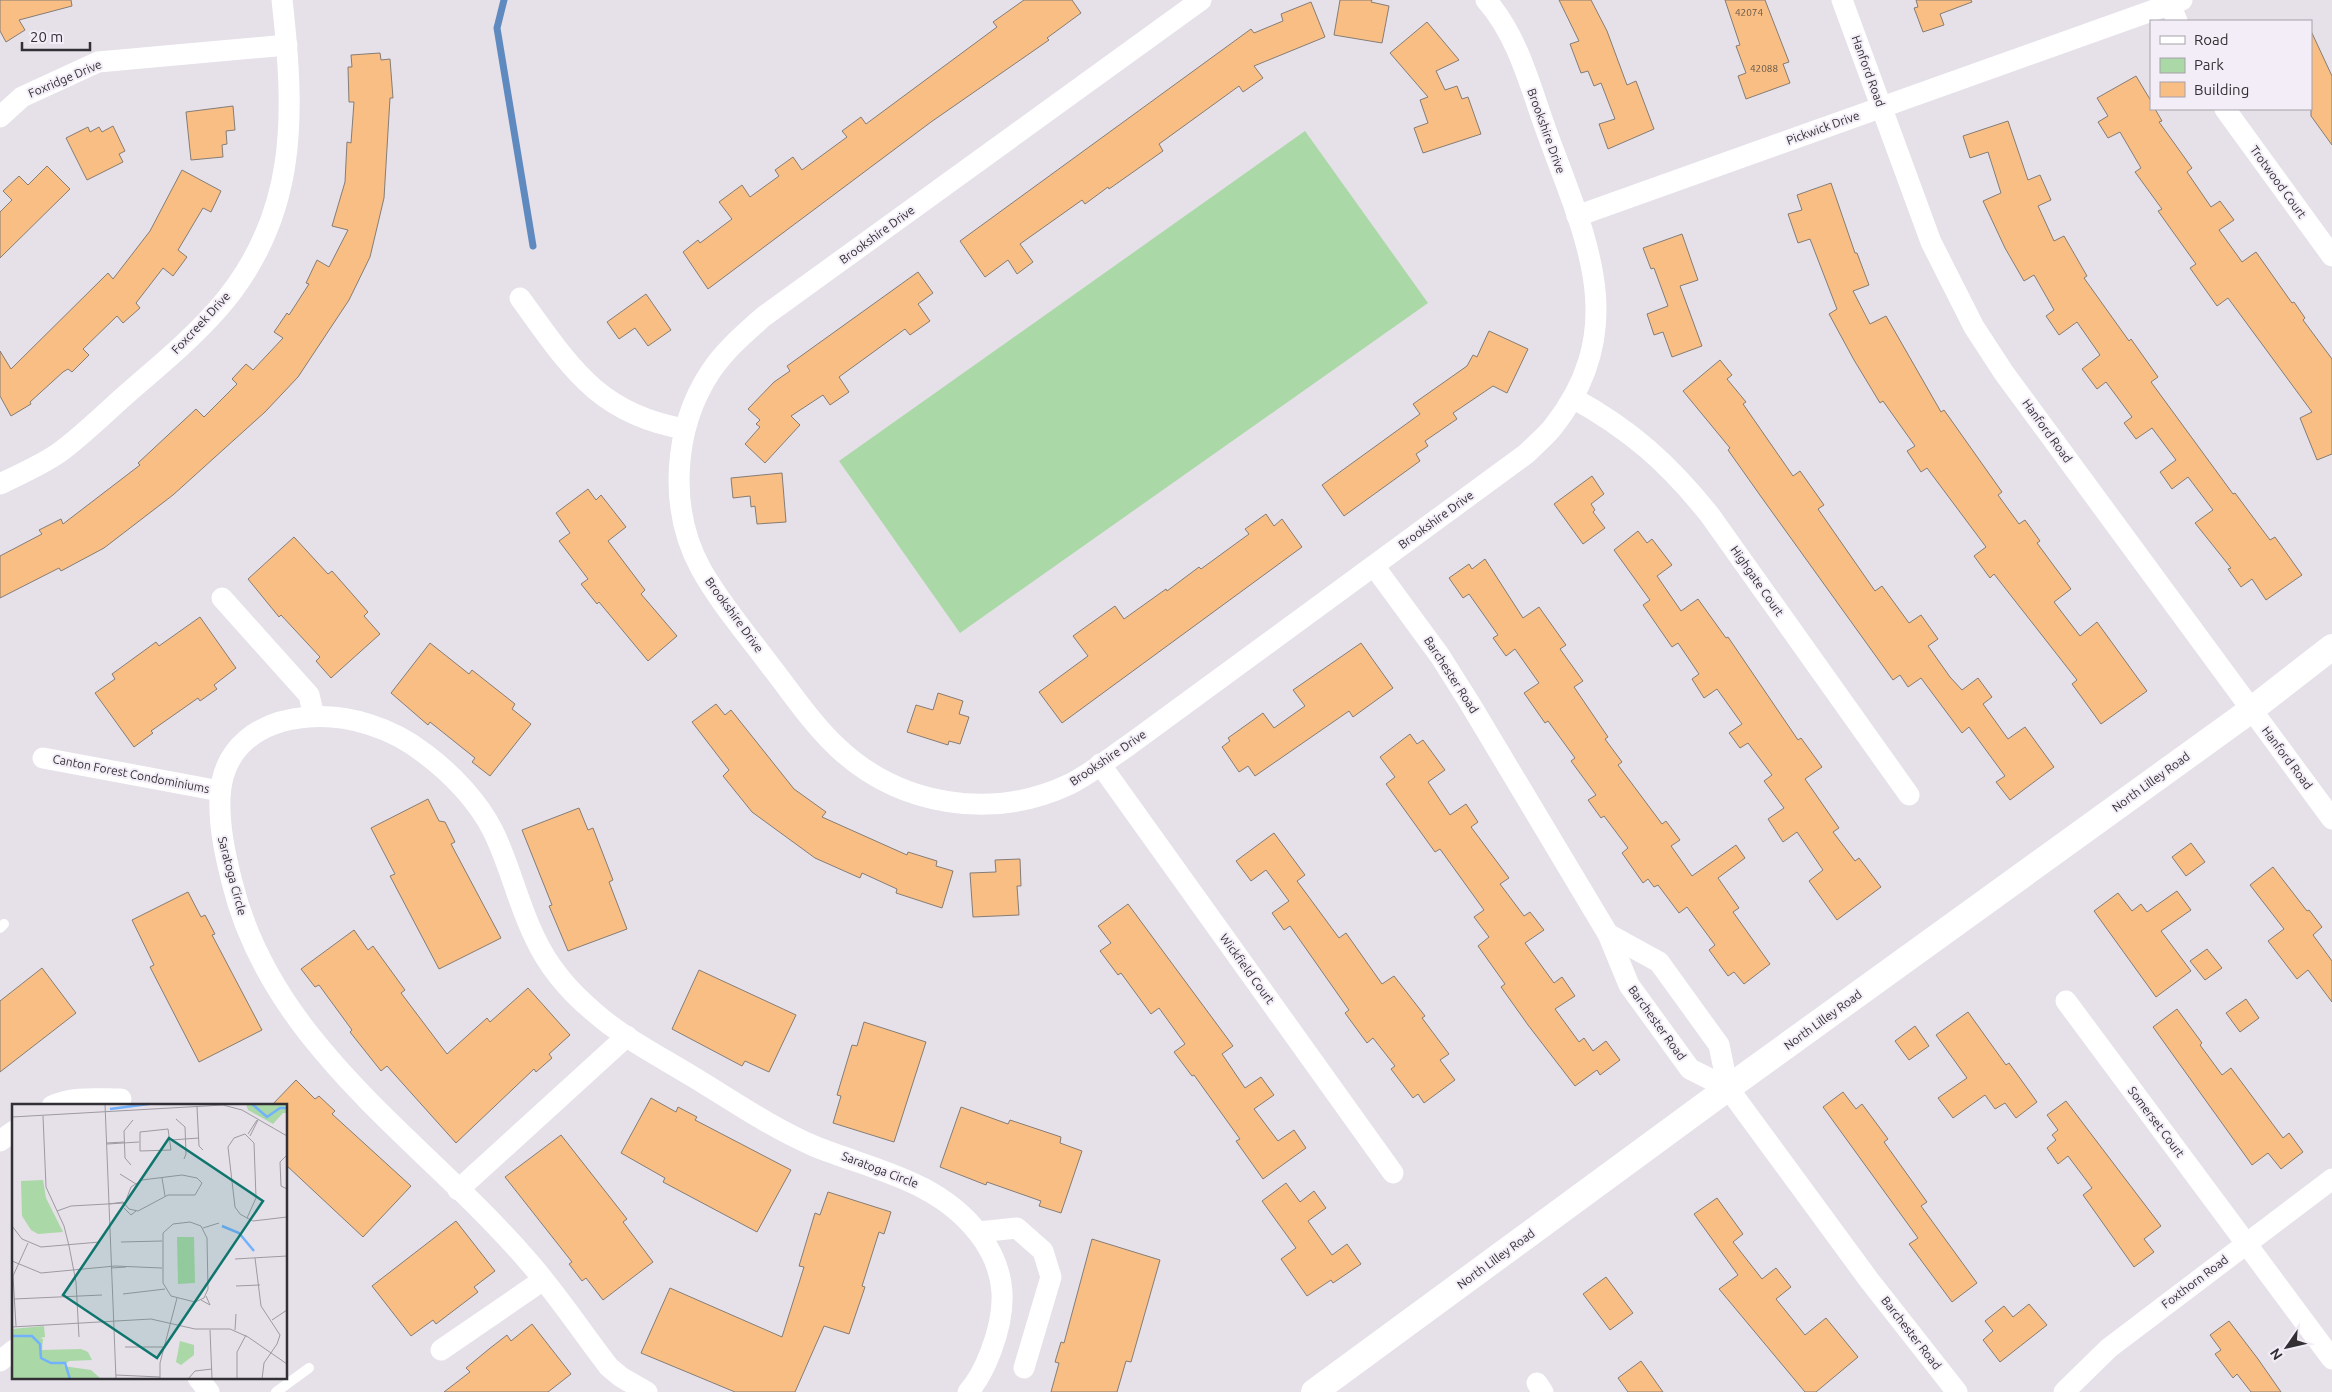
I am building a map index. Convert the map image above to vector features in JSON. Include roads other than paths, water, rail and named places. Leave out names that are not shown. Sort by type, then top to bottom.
[{"type":"street","name":"Foxcreek Drive","points":[[0,484],[59,452],[190,338],[218,309],[237,283],[259,247],[273,215],[282,186],[289,148],[290,114],[287,46],[282,0]]},
{"type":"street","name":"Brookshire Drive","points":[[1201,0],[763,318],[736,341],[712,370],[694,401],[685,430],[680,461],[680,497],[687,533],[700,568],[719,599],[816,724],[852,761],[878,778],[912,793],[948,802],[978,805],[1015,802],[1044,795],[1072,784],[1526,454],[1552,428],[1574,398],[1591,353],[1597,310],[1593,266],[1515,44],[1486,0]]},
{"type":"street","name":"Hanford Road","points":[[1842,0],[1931,242],[1974,327],[2004,373],[2332,818]]},
{"type":"street","name":"Pickwick Drive","points":[[1577,216],[1881,107],[2176,9]]},
{"type":"street","name":"Foxridge Drive","points":[[0,117],[22,97],[98,62],[287,46]]},
{"type":"street","name":"Trotwood Court","points":[[2226,110],[2332,256]]},
{"type":"street","points":[[520,298],[566,362],[596,393],[638,417],[685,430]]},
{"type":"street","name":"Highgate Court","points":[[1574,398],[1633,435],[1656,454],[1684,483],[1709,514],[1909,795]]},
{"type":"street","name":"Barchester Road","points":[[1374,566],[1440,656],[1608,934],[1628,985],[1690,1069],[1728,1088],[1869,1280],[1957,1392]]},
{"type":"street","points":[[222,598],[309,694],[314,716]]},
{"type":"street","name":"North Lilley Road","points":[[1314,1392],[1728,1088],[2251,710],[2332,647]]},
{"type":"street","name":"Saratoga Circle","points":[[646,1392],[621,1378],[609,1367],[531,1263],[480,1209],[458,1190],[339,1071],[312,1040],[288,1006],[254,943],[237,902],[222,839],[220,791],[222,775],[227,762],[248,738],[272,724],[314,716],[347,718],[385,730],[425,753],[453,778],[478,807],[493,831],[535,940],[551,966],[566,985],[594,1013],[627,1036],[790,1134],[813,1145],[910,1180],[929,1189],[954,1208],[978,1232],[992,1254],[1001,1279],[1003,1306],[1000,1328],[983,1372],[972,1391]]},
{"type":"street","name":"Canton Forest Condominiums","points":[[43,758],[220,791]]},
{"type":"street","name":"Wickfield Court","points":[[1100,764],[1393,1173]]},
{"type":"street","points":[[1608,934],[1659,962],[1719,1045],[1728,1088]]},
{"type":"street","name":"Somerset Court","points":[[2066,1001],[2332,1359]]},
{"type":"street","points":[[458,1190],[627,1036]]},
{"type":"street","points":[[56,1104],[86,1099],[121,1099]]},
{"type":"street","points":[[0,1141],[12,1132]]},
{"type":"street","name":"Foxthorn Road","points":[[2064,1392],[2109,1348],[2332,1179]]},
{"type":"street","points":[[978,1232],[1017,1228],[1043,1251],[1051,1278],[1024,1368]]},
{"type":"street","points":[[442,1350],[543,1280]]},
{"type":"street","points":[[200,1380],[209,1392]]},
{"type":"lane","points":[[276,1392],[309,1368]]},
{"type":"waterway","points":[[504,0],[497,28],[533,246]]}]
